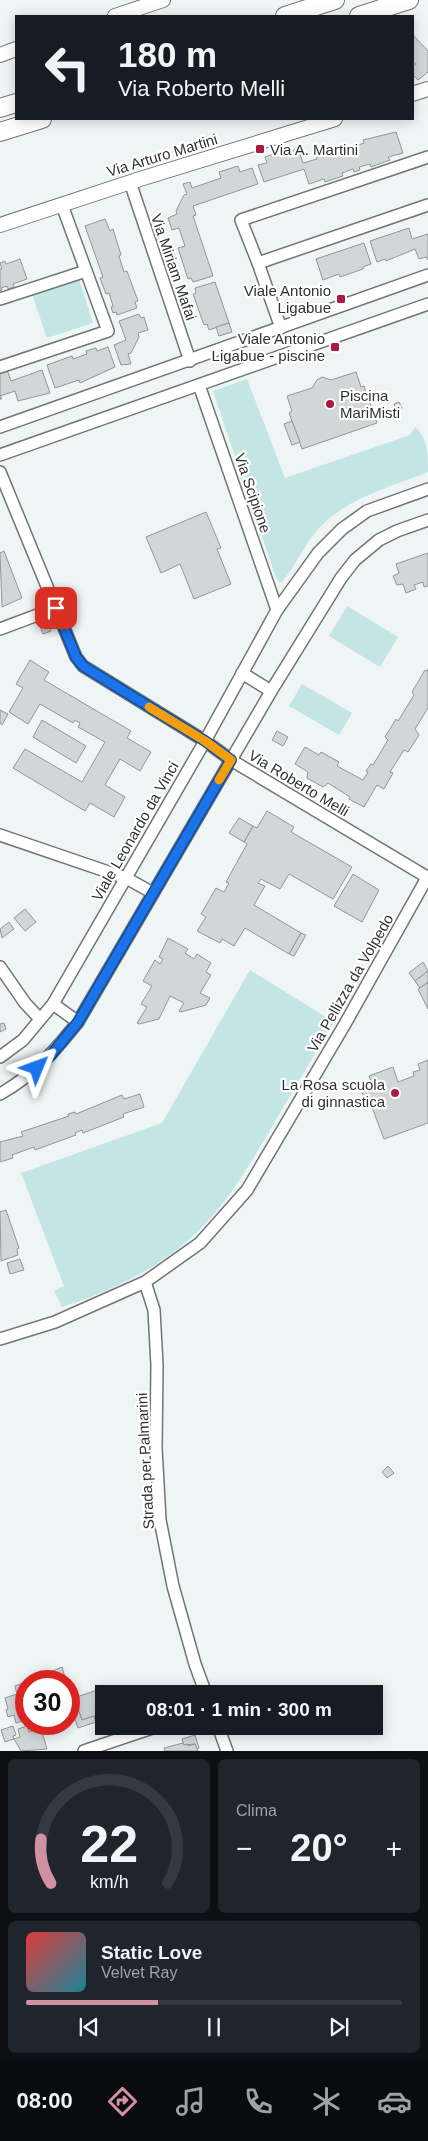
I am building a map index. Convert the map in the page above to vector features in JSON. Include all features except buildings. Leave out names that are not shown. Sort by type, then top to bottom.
[{"type":"highway","points":[[288,15],[335,0]]},
{"type":"highway","points":[[362,15],[409,0]]},
{"type":"highway","points":[[0,108],[15,103]]},
{"type":"highway","points":[[0,132],[39,120]]},
{"type":"street","points":[[118,15],[163,0]]},
{"type":"street","points":[[0,54],[15,49]]},
{"type":"street","points":[[414,93],[428,89]]},
{"type":"street","name":"Via Arturo Martini","points":[[0,225],[130,182],[331,120]]},
{"type":"street","points":[[281,328],[241,220],[428,157]]},
{"type":"street","name":"Via Miriam Mafai","points":[[130,182],[190,361]]},
{"type":"street","points":[[0,367],[108,331],[62,205]]},
{"type":"street","points":[[258,263],[428,205]]},
{"type":"street","points":[[0,299],[86,271]]},
{"type":"street","points":[[0,427],[428,275]]},
{"type":"street","points":[[0,454],[428,304]]},
{"type":"street","name":"Via Scipione","points":[[199,385],[278,610]]},
{"type":"street","name":"Via Roberto Melli","points":[[0,472],[76,657],[83,666],[205,741],[231,760],[428,877]]},
{"type":"street","name":"Viale Leonardo da Vinci","points":[[0,1057],[23,1040],[53,1004],[205,741],[278,610],[318,552],[342,529],[367,512],[428,489]]},
{"type":"street","points":[[0,1094],[23,1081],[51,1055],[78,1022],[271,691],[341,578],[355,560],[379,540],[397,531],[428,520]]},
{"type":"street","points":[[0,629],[56,608]]},
{"type":"street","points":[[242,673],[271,691]]},
{"type":"street","points":[[0,835],[126,878],[153,892]]},
{"type":"street","name":"Via Pellizza da Volpedo","points":[[0,1339],[107,1301],[145,1282],[200,1243],[247,1190],[346,1024],[428,877]]},
{"type":"street","points":[[0,967],[25,1003],[40,1019]]},
{"type":"street","points":[[53,1004],[78,1022]]},
{"type":"street","name":"Strada per Palmarini","points":[[145,1282],[154,1310],[157,1365],[156,1448],[160,1520],[173,1586],[203,1685]]},
{"type":"street","points":[[84,1751],[131,1735]]},
{"type":"street","points":[[221,1735],[227,1751]]},
{"type":"shaded area","points":[[79,279],[93,323],[47,338],[32,294]]},
{"type":"shaded area","points":[[247,379],[285,478],[410,435],[415,427],[423,436],[428,459],[428,472],[366,496],[352,503],[325,522],[314,534],[281,583],[275,575],[213,391]]},
{"type":"shaded area","points":[[347,606],[398,637],[380,667],[329,636]]},
{"type":"shaded area","points":[[302,684],[352,713],[339,735],[289,706]]},
{"type":"shaded area","points":[[250,970],[334,1022],[248,1166],[230,1194],[209,1220],[182,1245],[151,1268],[98,1294],[62,1307],[54,1291],[64,1286],[21,1173],[162,1123]]},
{"type":"slow traffic","points":[[149,707],[205,741],[231,760],[219,780]]},
{"type":"place","name":"Via A. Martini","points":[[260,149]]},
{"type":"place","name":"Viale Antonio Ligabue","points":[[341,299]]},
{"type":"place","name":"Viale Antonio Ligabue - piscine","points":[[335,347]]},
{"type":"place","name":"Piscina MariMisti","points":[[330,404]]},
{"type":"place","name":"La Rosa scuola di ginnastica","points":[[395,1093]]},
{"type":"route","points":[[37,1068],[51,1055],[78,1022],[231,760],[205,741],[83,666],[76,657],[56,608]]}]
